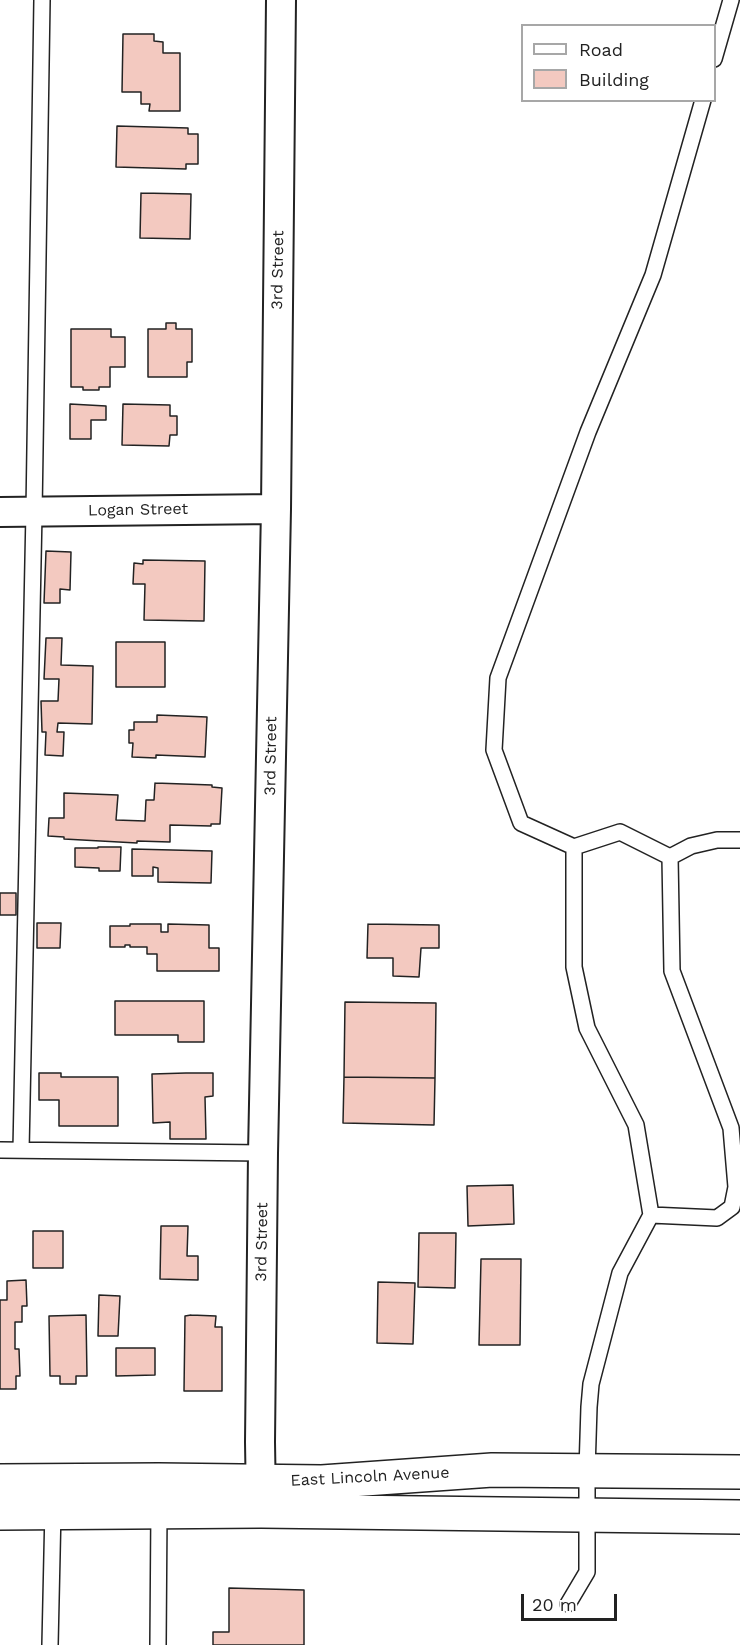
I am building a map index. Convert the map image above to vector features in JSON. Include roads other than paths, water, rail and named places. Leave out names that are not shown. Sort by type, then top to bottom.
[{"type":"street","name":"3rd Street","points":[[262,1497],[260,1431],[263,1153],[276,508],[281,0]]},
{"type":"street","name":"Logan Street","points":[[0,512],[276,508]]},
{"type":"street","name":"East Lincoln Avenue","points":[[0,1481],[53,1497],[159,1513],[262,1497],[322,1482],[492,1470],[740,1472]]},
{"type":"street","name":"East Lincoln Avenue","points":[[0,1513],[53,1497],[159,1480],[262,1497],[587,1514],[740,1517]]},
{"type":"lane","points":[[21,1150],[42,0]]},
{"type":"lane","points":[[716,52],[731,0]]},
{"type":"lane","points":[[670,856],[620,832],[574,847],[521,823],[494,750],[498,678],[588,432],[653,275],[702,102]]},
{"type":"lane","points":[[670,856],[691,846],[717,840],[740,840]]},
{"type":"lane","points":[[568,1604],[587,1572],[587,1470],[591,1384],[620,1273],[651,1215],[636,1125],[587,1028],[574,967],[574,847]]},
{"type":"lane","points":[[651,1215],[717,1218],[732,1207],[736,1187],[731,1128],[672,971],[670,856]]},
{"type":"lane","points":[[0,1150],[263,1153]]},
{"type":"lane","points":[[158,1645],[159,1480]]},
{"type":"lane","points":[[50,1645],[53,1497]]}]
